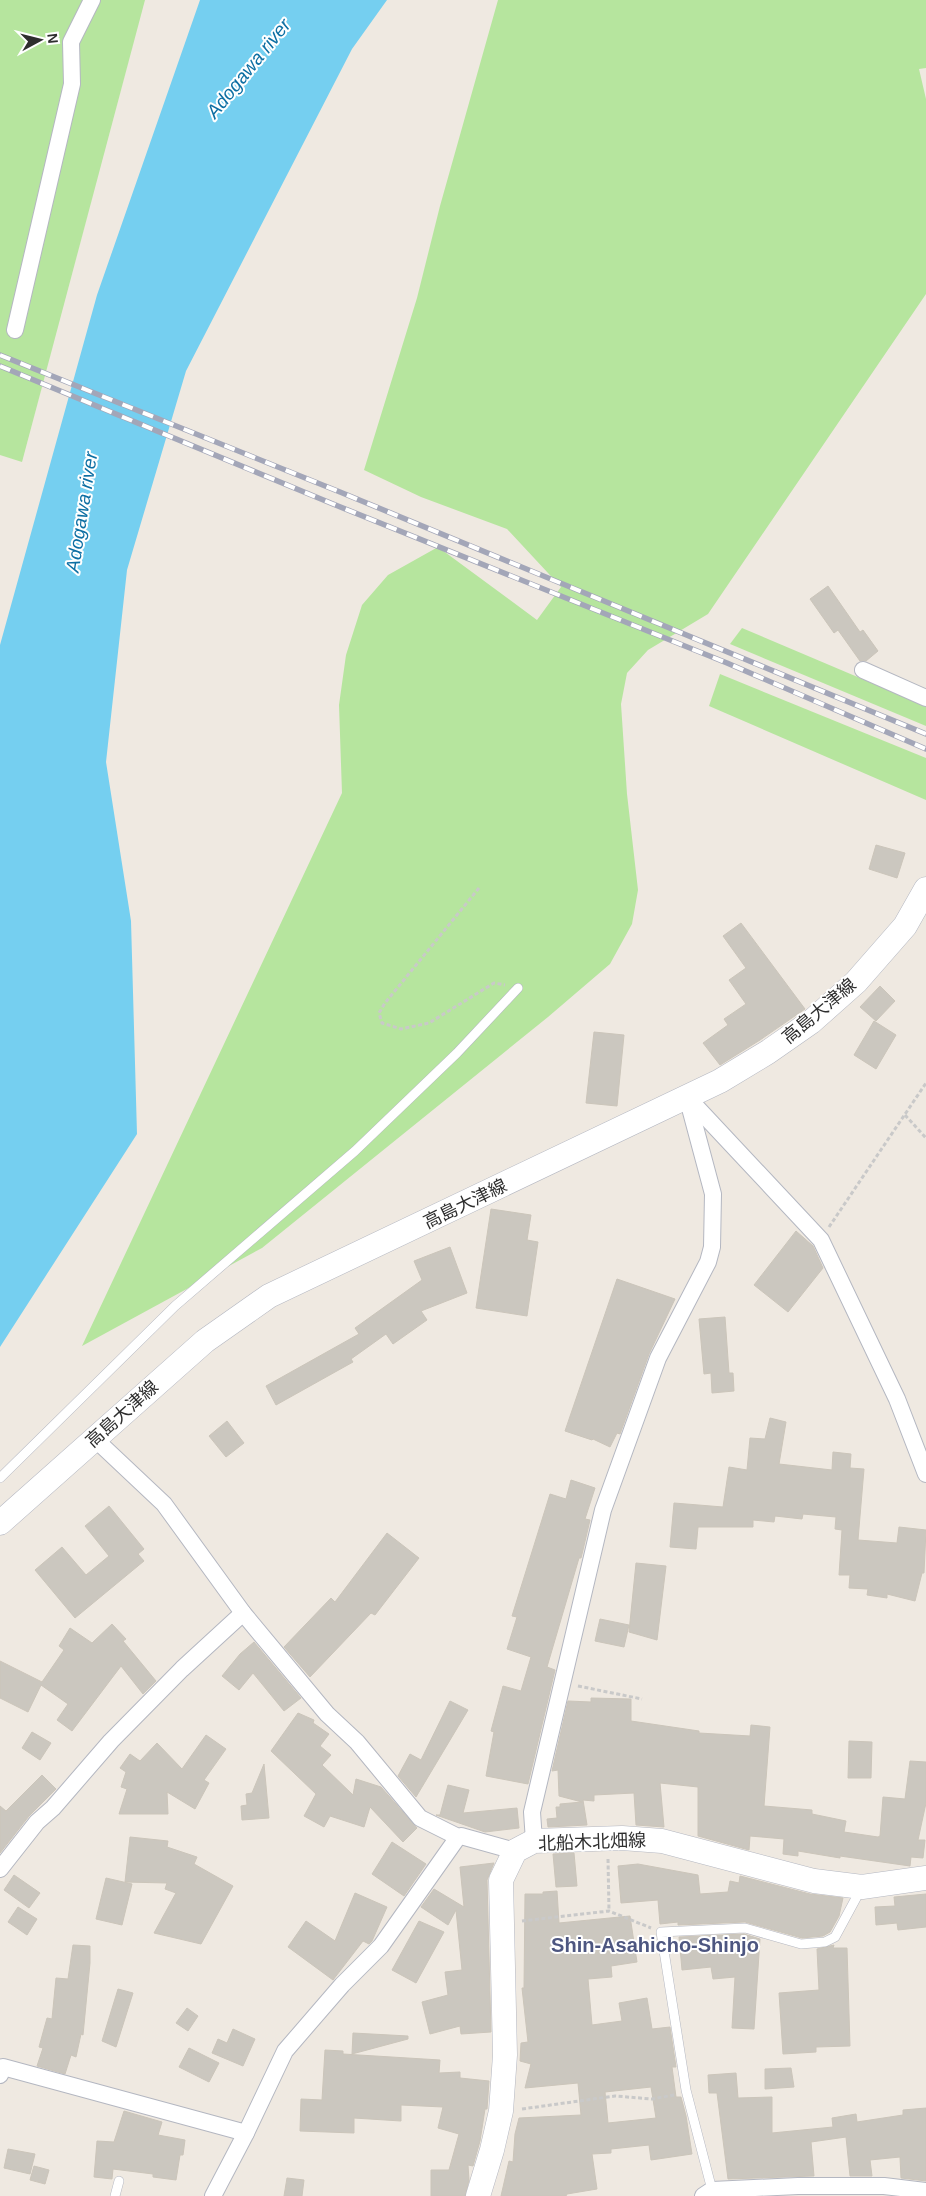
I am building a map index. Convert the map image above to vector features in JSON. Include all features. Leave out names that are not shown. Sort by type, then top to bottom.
[{"type":"main road","name":"高島大津線","points":[[0,1523],[205,1341],[269,1296],[687,1097],[760,1057],[811,1022],[856,982],[899,932],[926,889]]},
{"type":"main road","name":"北船木北畑線","points":[[478,2196],[501,2111],[505,2055],[501,1880],[524,1846],[607,1838],[662,1840],[814,1881],[862,1887],[926,1878]]},
{"type":"street","points":[[15,330],[72,84],[71,42],[92,0]]},
{"type":"street","points":[[863,670],[926,698]]},
{"type":"street","points":[[687,1097],[821,1240],[897,1399],[926,1474]]},
{"type":"street","points":[[95,1439],[164,1504],[243,1613],[327,1714],[357,1742],[420,1818],[458,1837],[524,1846],[603,1510],[658,1358],[708,1262],[712,1247],[713,1194],[687,1097]]},
{"type":"street","points":[[0,1869],[37,1822],[53,1808],[111,1741],[182,1669],[243,1613]]},
{"type":"street","points":[[213,2196],[246,2133],[285,2051],[342,1985],[381,1946],[458,1837]]},
{"type":"street","points":[[0,2075],[3,2066],[246,2133]]},
{"type":"street","points":[[707,2193],[798,2186],[884,2186],[926,2191]]},
{"type":"lane","points":[[0,1478],[174,1306],[355,1151],[456,1053],[518,988]]},
{"type":"lane","points":[[707,2193],[687,2093],[661,1932],[745,1928],[801,1944],[824,1942],[836,1937],[862,1887]]},
{"type":"lane","points":[[116,2196],[119,2181]]},
{"type":"path","points":[[480,888],[385,1003],[379,1013],[382,1023],[402,1029],[429,1023],[494,983],[518,988]]},
{"type":"path","points":[[821,1240],[926,1083]]},
{"type":"path","points":[[905,1115],[926,1138]]},
{"type":"path","points":[[562,1683],[642,1699]]},
{"type":"path","points":[[607,1838],[609,1910]]},
{"type":"path","points":[[502,1924],[609,1910],[661,1932]]},
{"type":"path","points":[[501,2111],[615,2096],[652,2099],[687,2093]]},
{"type":"green space","points":[[0,0],[145,0],[22,462],[0,455]]},
{"type":"green space","points":[[498,0],[926,0],[926,68],[919,69],[926,99],[926,294],[708,614],[648,650],[627,673],[621,704],[627,794],[638,890],[632,924],[610,964],[548,1017],[262,1248],[82,1346],[342,793],[339,705],[346,655],[362,605],[388,575],[438,547],[537,620],[561,587],[507,529],[421,497],[364,470],[417,298],[440,206]]},
{"type":"green space","points":[[742,628],[926,706],[926,726],[730,644]]},
{"type":"green space","points":[[720,674],[926,758],[926,800],[709,706]]},
{"type":"water","name":"Adogawa river","points":[[200,0],[387,0],[352,49],[186,371],[127,570],[106,762],[131,921],[137,1134],[0,1347],[0,645],[97,295]]},
{"type":"building","points":[[828,586],[860,632],[863,630],[878,651],[866,661],[860,661],[838,630],[834,633],[810,599]]},
{"type":"building","points":[[876,845],[905,853],[897,878],[869,869]]},
{"type":"building","points":[[741,923],[805,1009],[720,1065],[703,1043],[728,1025],[724,1019],[746,1004],[729,980],[746,968],[723,936]]},
{"type":"building","points":[[880,986],[895,1001],[876,1021],[860,1007]]},
{"type":"building","points":[[874,1021],[896,1035],[876,1069],[854,1055]]},
{"type":"building","points":[[594,1032],[624,1035],[617,1106],[586,1103]]},
{"type":"building","points":[[491,1209],[531,1215],[527,1240],[538,1242],[527,1316],[476,1308]]},
{"type":"building","points":[[796,1231],[813,1246],[823,1268],[788,1312],[754,1285]]},
{"type":"building","points":[[450,1247],[467,1293],[421,1311],[427,1320],[393,1344],[386,1334],[351,1359],[353,1362],[276,1405],[266,1386],[359,1334],[355,1328],[422,1280],[414,1261]]},
{"type":"building","points":[[617,1279],[675,1299],[649,1354],[620,1434],[617,1433],[610,1447],[593,1439],[565,1431]]},
{"type":"building","points":[[725,1317],[729,1373],[733,1373],[734,1391],[712,1393],[711,1373],[704,1374],[699,1319]]},
{"type":"building","points":[[770,1418],[786,1422],[779,1464],[832,1470],[833,1452],[851,1454],[850,1468],[864,1469],[858,1540],[897,1543],[899,1527],[926,1530],[924,1573],[922,1573],[915,1601],[887,1594],[887,1598],[867,1595],[868,1589],[849,1588],[850,1575],[839,1575],[842,1530],[835,1529],[836,1517],[803,1514],[802,1519],[775,1516],[774,1522],[753,1520],[753,1527],[698,1527],[696,1549],[670,1547],[674,1503],[723,1507],[729,1467],[747,1470],[750,1438],[765,1439]]},
{"type":"building","points":[[227,1421],[244,1443],[226,1457],[209,1436]]},
{"type":"building","points":[[571,1480],[595,1488],[585,1519],[590,1520],[581,1558],[579,1558],[547,1667],[555,1670],[528,1784],[486,1776],[494,1732],[491,1731],[503,1686],[521,1691],[531,1657],[507,1649],[517,1617],[512,1616],[550,1494],[566,1499]]},
{"type":"building","points":[[109,1506],[144,1549],[138,1554],[144,1561],[75,1618],[35,1570],[62,1547],[86,1575],[109,1556],[85,1526]]},
{"type":"building","points":[[387,1533],[419,1558],[375,1615],[371,1613],[310,1677],[284,1647],[331,1598],[335,1602]]},
{"type":"building","points":[[636,1563],[666,1566],[657,1640],[629,1632]]},
{"type":"building","points":[[600,1619],[629,1625],[624,1647],[595,1641]]},
{"type":"building","points":[[112,1624],[126,1639],[123,1641],[156,1681],[143,1694],[121,1666],[72,1731],[57,1720],[68,1704],[41,1685],[28,1712],[0,1698],[0,1661],[42,1682],[64,1650],[59,1646],[70,1628],[92,1643]]},
{"type":"building","points":[[254,1642],[301,1698],[284,1711],[253,1673],[239,1690],[222,1676],[240,1654]]},
{"type":"building","points":[[591,1698],[631,1699],[631,1721],[699,1731],[699,1733],[750,1736],[751,1725],[770,1727],[764,1806],[812,1810],[812,1814],[846,1821],[844,1832],[880,1836],[883,1797],[905,1799],[910,1761],[926,1762],[926,1803],[918,1840],[925,1840],[923,1858],[911,1857],[910,1866],[798,1851],[798,1856],[783,1854],[784,1839],[750,1836],[749,1850],[698,1836],[698,1787],[660,1783],[664,1827],[636,1825],[634,1793],[594,1795],[594,1801],[583,1800],[587,1825],[548,1827],[547,1819],[557,1818],[556,1807],[560,1807],[560,1804],[582,1802],[559,1796],[558,1770],[552,1771],[568,1701],[591,1702]]},
{"type":"building","points":[[450,1701],[468,1710],[416,1797],[398,1776],[410,1754],[421,1760]]},
{"type":"building","points":[[298,1713],[314,1720],[313,1723],[329,1734],[320,1746],[331,1755],[322,1765],[353,1795],[356,1779],[381,1787],[417,1828],[403,1842],[370,1807],[364,1827],[330,1816],[324,1827],[304,1816],[316,1794],[271,1751]]},
{"type":"building","points":[[32,1732],[51,1743],[40,1760],[22,1748]]},
{"type":"building","points":[[206,1735],[226,1749],[204,1780],[209,1783],[195,1809],[167,1792],[168,1814],[119,1814],[127,1789],[121,1787],[126,1772],[120,1768],[130,1754],[140,1761],[157,1743],[182,1769]]},
{"type":"building","points":[[849,1741],[872,1742],[871,1778],[848,1778]]},
{"type":"building","points":[[264,1764],[269,1818],[242,1820],[241,1806],[247,1805],[246,1794],[252,1793]]},
{"type":"building","points":[[42,1775],[56,1789],[29,1816],[0,1853],[0,1806],[6,1811]]},
{"type":"building","points":[[448,1785],[469,1790],[463,1813],[517,1808],[519,1828],[485,1832],[436,1815],[440,1815]]},
{"type":"building","points":[[130,1837],[168,1841],[167,1847],[197,1857],[194,1864],[233,1886],[201,1944],[154,1933],[176,1893],[165,1889],[167,1883],[125,1882]]},
{"type":"building","points":[[392,1842],[426,1864],[404,1896],[372,1874]]},
{"type":"building","points":[[574,1853],[577,1886],[556,1887],[553,1854]]},
{"type":"building","points":[[494,1863],[487,1880],[491,2032],[461,2034],[460,2026],[430,2034],[422,2002],[448,1995],[445,1972],[462,1970],[456,1910],[448,1925],[421,1907],[434,1889],[464,1907],[460,1867]]},
{"type":"building","points":[[638,1864],[698,1875],[700,1894],[728,1892],[730,1881],[739,1883],[740,1876],[810,1894],[843,1898],[839,1916],[830,1932],[823,1936],[802,1938],[745,1922],[678,1925],[678,1922],[660,1924],[658,1900],[621,1903],[618,1866]]},
{"type":"building","points":[[14,1875],[40,1893],[29,1908],[4,1890]]},
{"type":"building","points":[[106,1878],[132,1884],[122,1925],[96,1919]]},
{"type":"building","points":[[557,1891],[559,1923],[630,1916],[637,1962],[611,1966],[612,1977],[588,1979],[592,2025],[622,2021],[619,2003],[647,1998],[652,2029],[670,2027],[676,2067],[672,2067],[676,2097],[681,2097],[692,2154],[651,2160],[649,2145],[611,2149],[611,2153],[592,2154],[597,2189],[567,2194],[566,2196],[501,2196],[509,2161],[513,2162],[515,2134],[519,2118],[581,2115],[578,2083],[525,2088],[531,2064],[520,2061],[521,2043],[528,2042],[522,1988],[524,1988],[525,1894],[543,1894],[543,1892]],"holes":[[[651,2087],[656,2118],[608,2123],[605,2092]]]},
{"type":"building","points":[[355,1893],[387,1907],[372,1941],[369,1944],[363,1941],[333,1980],[288,1947],[306,1921],[335,1941]]},
{"type":"building","points":[[926,1894],[926,1927],[898,1930],[897,1923],[876,1925],[875,1907],[895,1906],[894,1897]]},
{"type":"building","points":[[18,1907],[37,1919],[27,1935],[8,1922]]},
{"type":"building","points":[[419,1921],[444,1932],[416,1983],[392,1970]]},
{"type":"building","points":[[744,1934],[760,1939],[754,2029],[732,2028],[735,1977],[713,1979],[711,1967],[682,1970],[679,1937]]},
{"type":"building","points":[[73,1945],[90,1946],[90,1963],[83,2035],[81,2034],[76,2057],[71,2055],[65,2074],[37,2066],[43,2048],[39,2047],[47,2018],[52,2019],[56,1978],[68,1979]]},
{"type":"building","points":[[834,1945],[833,1948],[847,1948],[850,2046],[816,2047],[816,2052],[783,2054],[779,1993],[819,1990],[817,1949]]},
{"type":"building","points":[[118,1989],[133,1993],[116,2047],[102,2041]]},
{"type":"building","points":[[187,2008],[198,2016],[188,2031],[176,2023]]},
{"type":"building","points":[[233,2029],[255,2039],[243,2066],[212,2053],[218,2039],[227,2043]]},
{"type":"building","points":[[353,2033],[408,2036],[408,2039],[352,2054]]},
{"type":"building","points":[[189,2048],[219,2063],[209,2082],[179,2067]]},
{"type":"building","points":[[325,2050],[343,2051],[343,2054],[440,2060],[439,2073],[460,2072],[460,2078],[489,2081],[487,2109],[485,2109],[480,2141],[473,2166],[468,2165],[469,2180],[465,2196],[431,2196],[431,2170],[449,2170],[459,2134],[438,2128],[443,2107],[401,2105],[401,2121],[354,2118],[354,2133],[300,2131],[301,2099],[322,2100]]},
{"type":"building","points":[[791,2068],[794,2087],[765,2089],[765,2069]]},
{"type":"building","points":[[736,2073],[738,2098],[772,2097],[772,2133],[833,2127],[832,2118],[856,2114],[857,2122],[903,2115],[903,2110],[926,2108],[926,2181],[901,2178],[900,2157],[870,2160],[872,2176],[850,2176],[846,2137],[811,2142],[814,2176],[728,2179],[717,2093],[709,2093],[708,2075]]},
{"type":"building","points":[[124,2111],[162,2122],[158,2135],[185,2140],[183,2155],[180,2155],[176,2180],[153,2177],[153,2174],[113,2169],[112,2179],[94,2177],[97,2141],[114,2142]]},
{"type":"building","points":[[8,2149],[35,2154],[30,2174],[4,2168]]},
{"type":"building","points":[[34,2166],[49,2170],[45,2184],[30,2180]]},
{"type":"building","points":[[287,2178],[304,2180],[302,2196],[284,2196]]},
{"type":"railway","points":[[0,355],[340,492],[926,734]]},
{"type":"railway","points":[[0,366],[333,504],[727,663],[926,749]]},
{"type":"district","name":"Shin-Asahicho-Shinjo","points":[[655,1945]]}]
